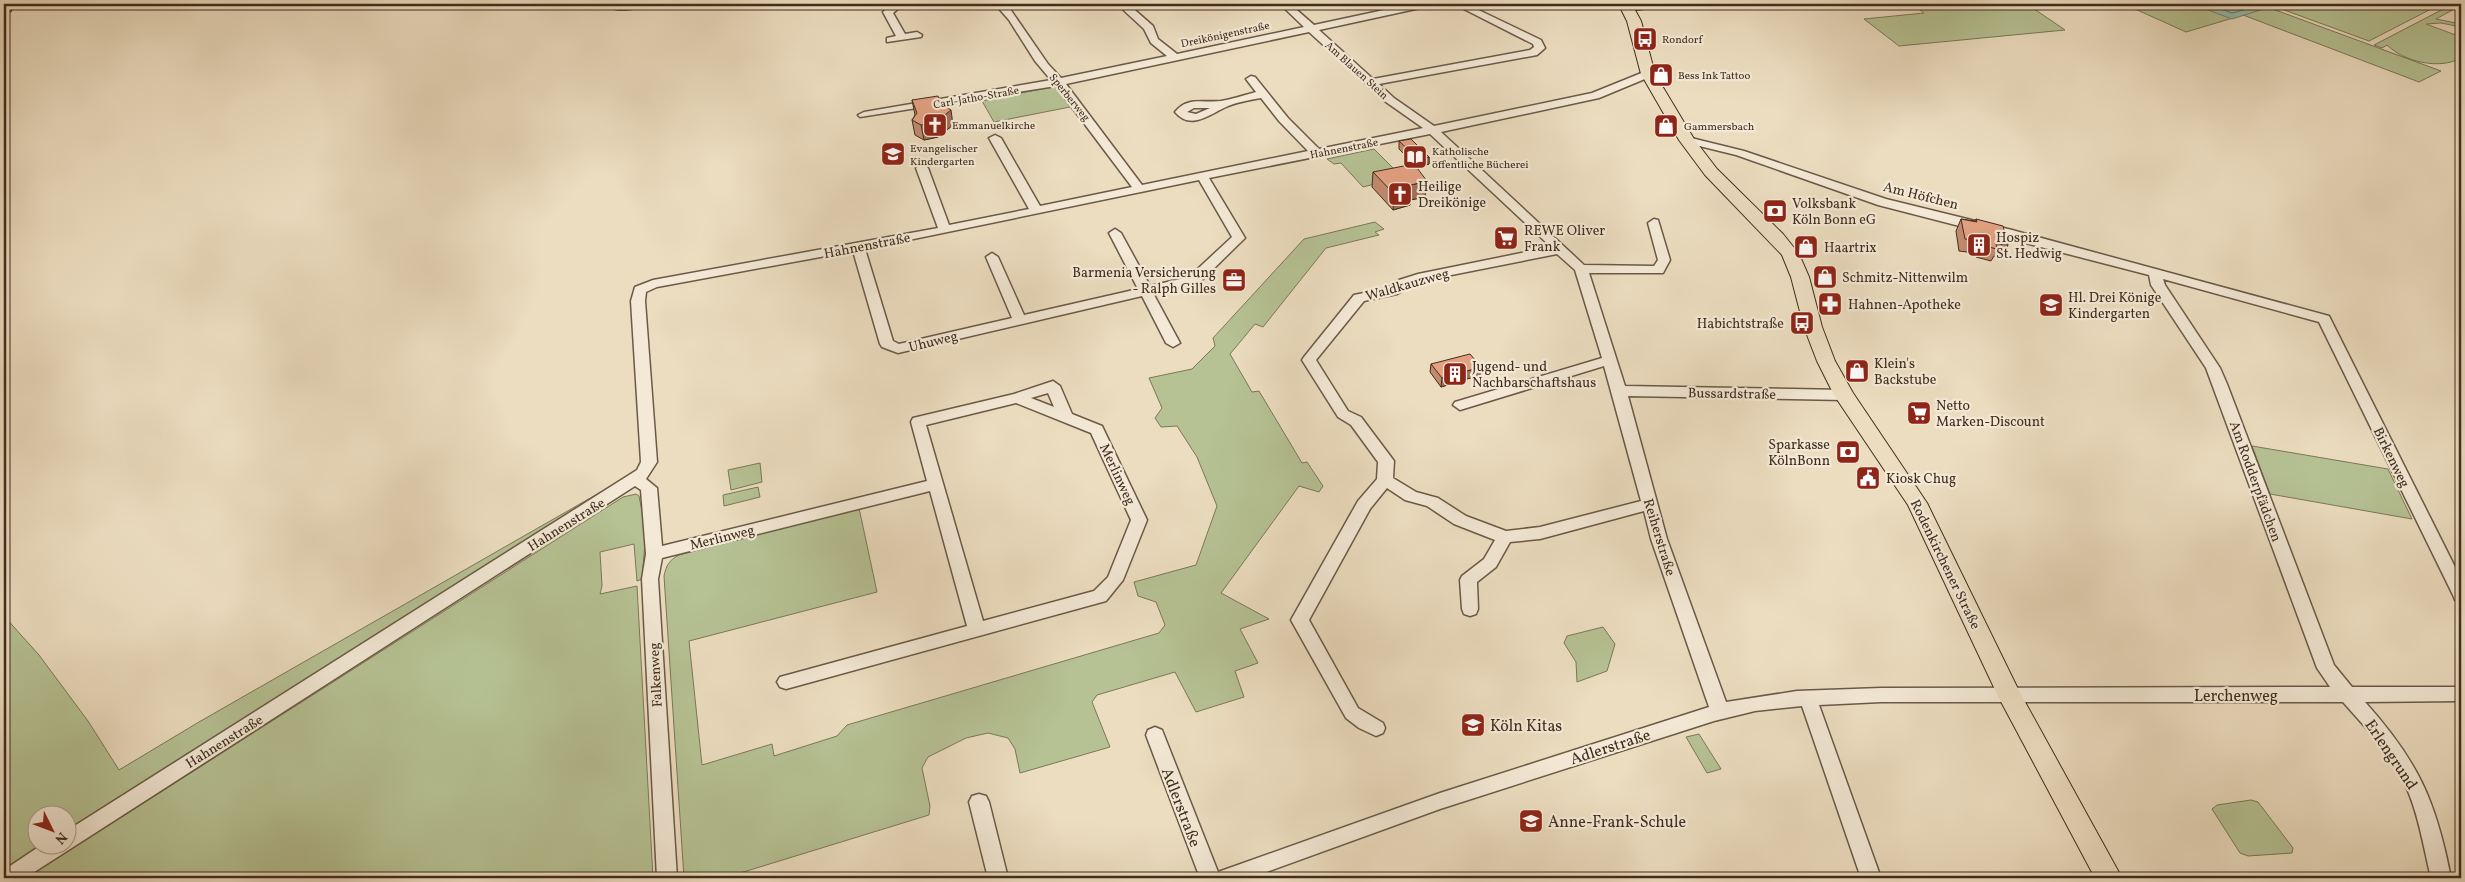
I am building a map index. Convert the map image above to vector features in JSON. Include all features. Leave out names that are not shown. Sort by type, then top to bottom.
[{"type":"main road","points":[[1624,5],[1655,4]]},
{"type":"main road","name":"Rodenkirchener Straße","points":[[1624,5],[1634,21],[1648,74],[1687,140],[1710,172],[1777,238],[1790,254],[1800,277],[1813,327],[1821,348],[1844,395],[1917,503],[2010,696],[2109,878]]},
{"type":"street","points":[[617,6],[639,4]]},
{"type":"street","points":[[891,4],[894,8],[888,12],[902,38]]},
{"type":"street","name":"Sperberweg","points":[[1000,4],[1033,45],[1036,54],[1052,76],[1059,82],[1140,190]]},
{"type":"street","points":[[1122,4],[1149,28],[1149,34],[1153,39],[1174,57]]},
{"type":"street","name":"Am Blauen Stein","points":[[1285,4],[1394,103],[1434,130]]},
{"type":"street","name":"Dreikönigenstraße","points":[[1059,82],[1425,4]]},
{"type":"street","points":[[1372,82],[1533,53],[1540,48],[1537,42],[1459,4]]},
{"type":"street","points":[[891,40],[917,35]]},
{"type":"street","name":"Hahnenstraße","points":[[78,834],[636,479],[647,468],[649,462],[638,301],[640,290],[654,284],[946,230],[1595,96],[1648,74]]},
{"type":"street","points":[[1251,78],[1283,120],[1316,153]]},
{"type":"street","name":"Carl-Jatho-Straße","points":[[864,115],[1059,82]]},
{"type":"street","points":[[1222,104],[1263,94]]},
{"type":"street","name":"Reiherstraße","points":[[1434,130],[1581,269],[1619,391],[1659,539],[1720,711]]},
{"type":"street","points":[[995,138],[1036,211]]},
{"type":"street","name":"Am Höfchen","points":[[1687,140],[1740,153],[1882,202],[2324,318]]},
{"type":"street","points":[[922,168],[946,230]]},
{"type":"street","name":"Uhuweg","points":[[858,247],[887,344],[898,349],[1194,280],[1239,238],[1202,176]]},
{"type":"street","points":[[1581,269],[1658,270],[1664,260],[1654,223]]},
{"type":"street","points":[[1115,233],[1142,284],[1144,292],[1173,343]]},
{"type":"street","name":"Waldkauzweg","points":[[1385,480],[1386,461],[1356,421],[1343,414],[1309,360],[1359,298],[1392,290],[1418,278],[1560,249]]},
{"type":"street","points":[[992,257],[1019,320]]},
{"type":"street","name":"Am Rodderpfädchen","points":[[2155,273],[2158,285],[2213,368],[2326,668],[2346,695]]},
{"type":"street","name":"Birkenweg","points":[[2324,318],[2461,595]]},
{"type":"street","points":[[1460,405],[1610,360]]},
{"type":"street","points":[[977,631],[918,422],[1017,398],[1053,386],[1065,416]]},
{"type":"street","name":"Bussardstraße","points":[[1619,391],[1844,395]]},
{"type":"street","name":"Merlinweg","points":[[786,682],[1100,596],[1115,580],[1139,520],[1097,430],[1017,398]]},
{"type":"street","name":"Falkenweg","points":[[636,479],[649,488],[654,554],[650,580],[667,878]]},
{"type":"street","points":[[1376,728],[1365,723],[1352,713],[1300,620],[1364,505],[1385,480],[1411,496],[1432,502],[1460,520],[1505,537],[1540,533],[1649,504]]},
{"type":"street","name":"Merlinweg","points":[[654,554],[936,484]]},
{"type":"street","points":[[1470,609],[1468,580],[1490,562],[1505,537]]},
{"type":"street","name":"Lerchenweg","points":[[2010,696],[2461,694]]},
{"type":"street","name":"Adlerstraße","points":[[1226,878],[1440,802],[1720,711],[1808,698],[1881,695],[2010,696]]},
{"type":"street","name":"Erlengrund","points":[[2346,695],[2363,711],[2389,745],[2417,789],[2441,878]]},
{"type":"street","points":[[1808,698],[1871,878]]},
{"type":"street","name":"Adlerstraße","points":[[1155,735],[1210,878]]},
{"type":"street","points":[[979,802],[998,878]]},
{"type":"street","points":[[8,878],[45,854]]},
{"type":"green space","points":[[1912,4],[2027,4],[2065,30],[1899,46],[1864,19],[1924,13]]},
{"type":"green space","points":[[2124,4],[2272,4],[2276,5],[2270,8],[2441,71],[2419,82],[2243,15],[2186,32]]},
{"type":"green space","points":[[2284,4],[2421,4],[2433,8],[2369,41],[2276,7]]},
{"type":"green space","points":[[2449,6],[2456,8],[2436,19],[2461,24],[2461,27],[2441,23],[2426,24],[2461,37],[2461,58],[2452,62],[2433,64],[2412,60],[2394,51],[2387,45],[2382,48],[2374,45]]},
{"type":"green space","points":[[1056,86],[1070,107],[994,122],[982,101]]},
{"type":"green space","points":[[1374,149],[1402,177],[1363,187],[1341,163],[1334,164],[1327,159]]},
{"type":"green space","points":[[1375,222],[1384,229],[1375,232],[1379,235],[1326,248],[1263,327],[1255,324],[1230,354],[1252,392],[1259,391],[1302,463],[1307,462],[1323,486],[1319,492],[1299,486],[1221,593],[1269,619],[1240,629],[1258,663],[1235,671],[1244,697],[1196,712],[1175,672],[1097,695],[1092,702],[1110,747],[1020,773],[1015,749],[1008,738],[988,733],[966,738],[928,757],[922,768],[930,806],[929,815],[724,878],[684,878],[664,576],[670,561],[679,555],[859,508],[877,592],[689,641],[702,765],[772,744],[774,756],[837,736],[847,725],[1159,633],[1165,625],[1156,602],[1138,596],[1134,582],[1196,565],[1217,506],[1197,457],[1177,426],[1161,427],[1155,418],[1162,408],[1149,378],[1192,369],[1215,346],[1213,338],[1304,239]]},
{"type":"green space","points":[[2252,446],[2388,469],[2412,519],[2270,494]]},
{"type":"green space","points":[[760,463],[762,482],[731,490],[728,470]]},
{"type":"green space","points":[[758,487],[760,497],[724,506],[723,495]]},
{"type":"green space","points":[[606,489],[605,493],[78,827],[78,804],[28,804],[28,854],[35,854],[4,873],[4,616],[39,655],[88,721],[119,770],[199,722]]},
{"type":"green space","points":[[636,494],[639,496],[646,532],[642,579],[637,581],[634,544],[600,552],[602,586],[600,594],[637,586],[653,878],[26,878],[64,854],[78,854],[78,845],[623,497]]},
{"type":"green space","points":[[1603,627],[1615,644],[1607,671],[1577,682],[1576,662],[1564,643],[1567,636]]},
{"type":"green space","points":[[1699,734],[1721,769],[1707,773],[1686,737]]},
{"type":"green space","points":[[2251,800],[2258,802],[2293,848],[2292,853],[2248,856],[2240,853],[2212,809],[2217,805]]},
{"type":"water","points":[[2192,4],[2272,4],[2276,5],[2232,19]]},
{"type":"building","points":[[938,96],[942,105],[951,110],[936,122],[921,125],[912,120],[917,113],[912,100]]},
{"type":"building","points":[[1411,139],[1429,157],[1418,159],[1399,141]]},
{"type":"building","points":[[1414,164],[1427,181],[1407,186],[1411,190],[1394,194],[1373,172]]},
{"type":"building","points":[[1961,219],[1977,222],[1976,219],[2003,226],[2008,245],[1996,244],[1997,249],[1981,245],[1981,241],[1965,239]]},
{"type":"building","points":[[1470,354],[1481,367],[1442,378],[1431,364]]},
{"type":"place","name":"Rondorf","points":[[1645,39]]},
{"type":"place","name":"Bess Ink Tattoo","points":[[1661,75]]},
{"type":"place","name":"Emmanuelkirche","points":[[935,125]]},
{"type":"place","name":"Gammersbach","points":[[1666,126]]},
{"type":"place","name":"Evangelischer Kindergarten","points":[[893,154]]},
{"type":"place","name":"Katholische öffentliche Bücherei","points":[[1415,157]]},
{"type":"place","name":"Heilige Dreikönige","points":[[1400,194]]},
{"type":"place","name":"Volksbank Köln Bonn eG","points":[[1775,211]]},
{"type":"place","name":"REWE Oliver Frank","points":[[1506,238]]},
{"type":"place","name":"Hospiz St. Hedwig","points":[[1979,245]]},
{"type":"place","name":"Haartrix","points":[[1806,247]]},
{"type":"place","name":"Schmitz-Nittenwilm","points":[[1825,277]]},
{"type":"place","name":"Barmenia Versicherung - Ralph Gilles","points":[[1234,280]]},
{"type":"place","name":"Hahnen-Apotheke","points":[[1830,304]]},
{"type":"place","name":"Hl. Drei Könige Kindergarten","points":[[2051,305]]},
{"type":"place","name":"Habichtstraße","points":[[1802,323]]},
{"type":"place","name":"Klein's Backstube","points":[[1857,371]]},
{"type":"place","name":"Jugend- und Nachbarschaftshaus","points":[[1455,374]]},
{"type":"place","name":"Netto Marken-Discount","points":[[1919,413]]},
{"type":"place","name":"Sparkasse KölnBonn","points":[[1848,452]]},
{"type":"place","name":"Kiosk Chug","points":[[1868,478]]},
{"type":"place","name":"Köln Kitas","points":[[1473,725]]},
{"type":"place","name":"Anne-Frank-Schule","points":[[1531,821]]}]
